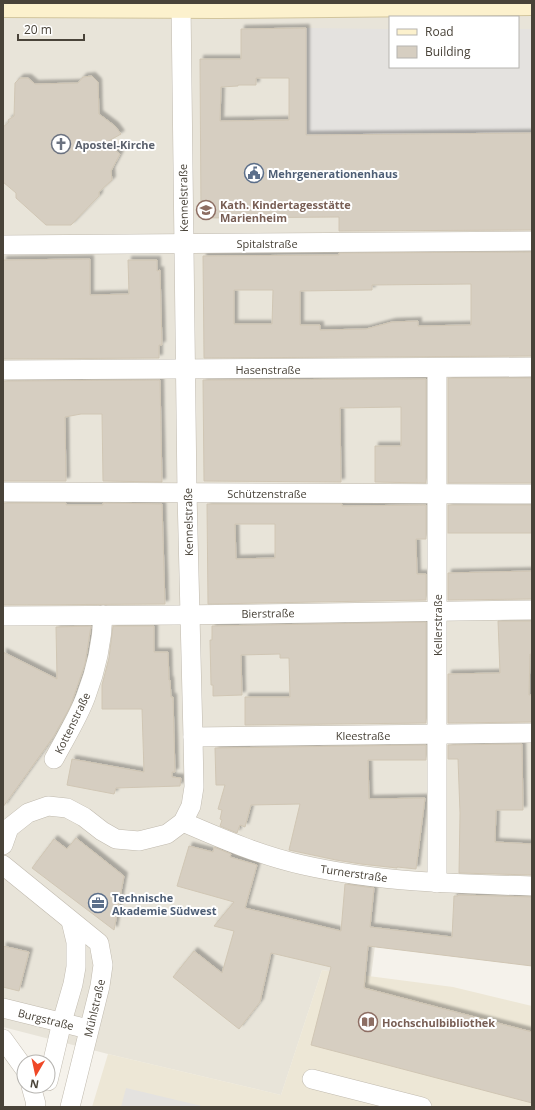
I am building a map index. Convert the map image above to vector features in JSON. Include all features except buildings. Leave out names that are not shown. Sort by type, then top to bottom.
[{"type":"main road","points":[[3,6],[532,4]]},
{"type":"street","name":"Kennelstraße","points":[[3,845],[9,828],[28,813],[48,806],[67,808],[84,817],[102,831],[116,839],[139,841],[167,834],[183,822],[191,806],[194,787],[187,493],[181,5]]},
{"type":"street","name":"Spitalstraße","points":[[3,245],[532,241]]},
{"type":"street","name":"Hasenstraße","points":[[3,370],[532,367]]},
{"type":"street","name":"Kellerstraße","points":[[437,368],[437,883]]},
{"type":"street","name":"Schützenstraße","points":[[3,492],[532,494]]},
{"type":"street","name":"Bierstraße","points":[[3,616],[532,610]]},
{"type":"street","name":"Kottenstraße","points":[[54,759],[86,697],[96,665],[102,638],[102,615]]},
{"type":"street","name":"Kleestraße","points":[[193,737],[532,733]]},
{"type":"street","name":"Turnerstraße","points":[[183,822],[249,849],[302,865],[364,876],[437,883],[532,886]]},
{"type":"street","name":"Mühlstraße","points":[[4,862],[71,921],[99,943],[103,965],[100,986],[88,1029],[70,1107]]},
{"type":"street","points":[[54,1054],[76,967],[76,942],[71,921]]},
{"type":"street","name":"Burgstraße","points":[[3,1008],[88,1029]]},
{"type":"street","points":[[3,1039],[16,1057]]},
{"type":"street","points":[[312,1079],[422,1107]]},
{"type":"street","points":[[33,1094],[35,1106]]},
{"type":"street","points":[[35,1106],[43,1094]]},
{"type":"shaded area","points":[[3,3],[532,3],[532,965],[375,946],[371,977],[322,970],[281,1095],[108,1054],[3,1027]]},
{"type":"shaded area","points":[[306,28],[389,29],[389,68],[519,68],[519,29],[532,29],[532,133],[306,135]]},
{"type":"shaded area","points":[[322,970],[453,987],[532,1006],[532,1107],[92,1107],[108,1054],[281,1095]]},
{"type":"shaded area","points":[[126,1088],[206,1107],[121,1107]]},
{"type":"place","name":"Apostel-Kirche","points":[[61,144]]},
{"type":"place","name":"Mehrgenerationenhaus","points":[[254,173]]},
{"type":"place","name":"Kath. Kindertagesstätte Marienheim","points":[[206,210]]},
{"type":"place","name":"Technische Akademie Südwest","points":[[98,903]]},
{"type":"place","name":"Hochschulbibliothek","points":[[368,1022]]}]
